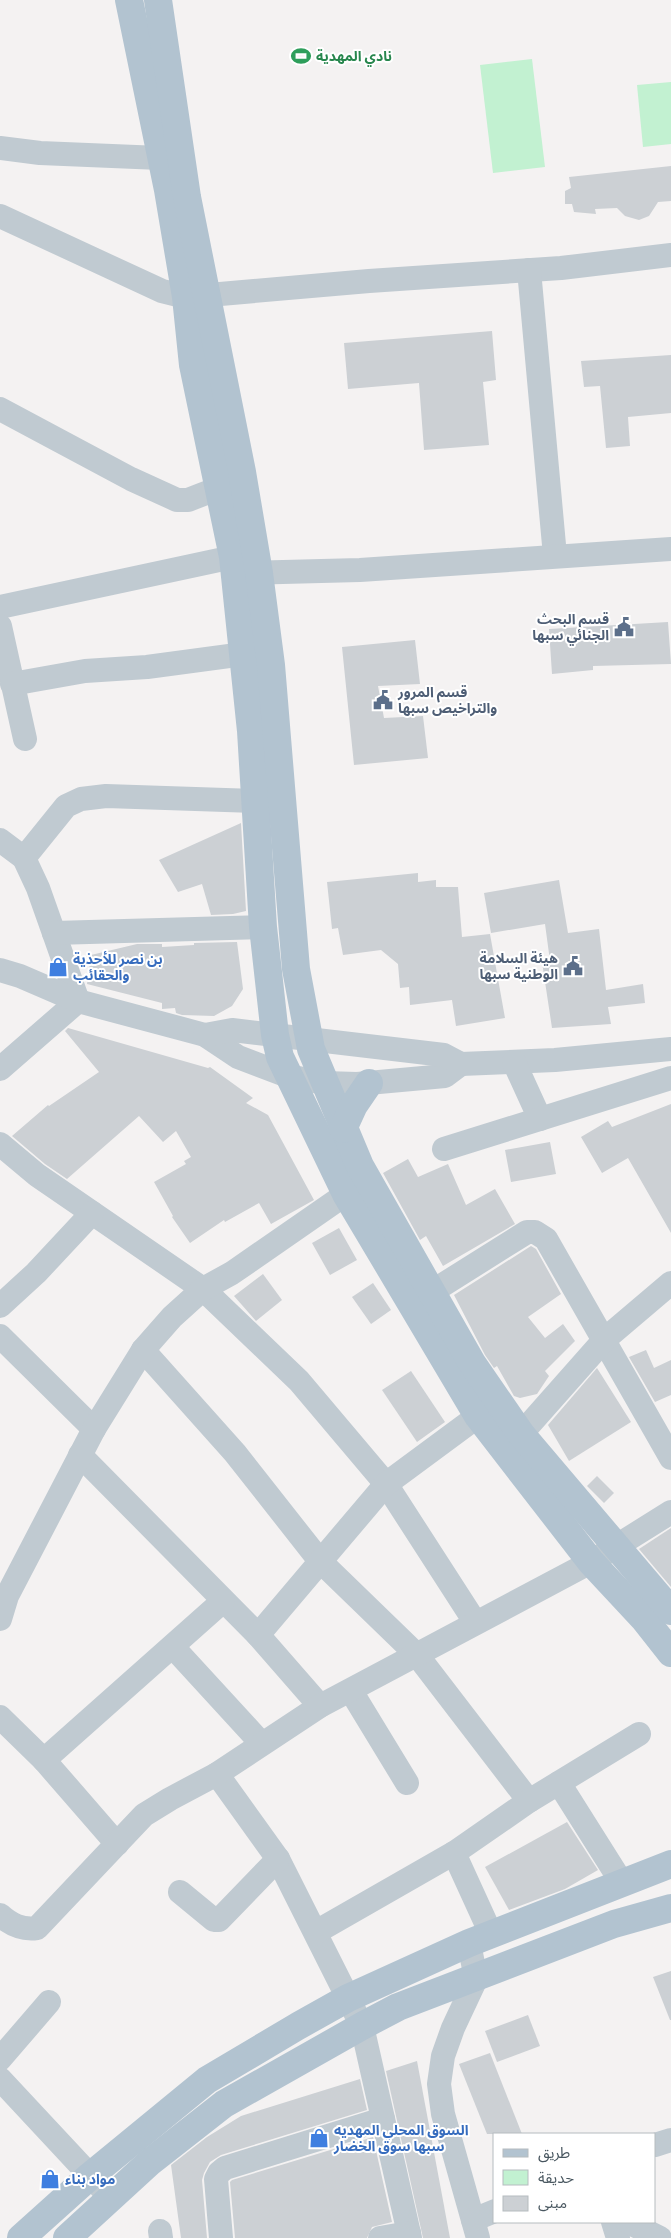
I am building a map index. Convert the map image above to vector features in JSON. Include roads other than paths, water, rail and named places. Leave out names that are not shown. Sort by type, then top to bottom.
[{"type":"main road","points":[[129,0],[160,158],[242,472],[244,654],[252,731],[254,801],[263,927],[275,1035],[288,1076],[346,1194],[478,1416],[591,1562],[645,1620],[671,1653]]},
{"type":"main road","points":[[158,0],[187,197],[197,296],[194,365],[219,488],[271,665],[296,969],[308,1040],[324,1083],[360,1166],[472,1363],[521,1434],[671,1611]]},
{"type":"main road","points":[[343,1129],[354,1105],[369,1083]]},
{"type":"main road","points":[[21,2238],[90,2176],[207,2080],[298,2026],[348,1998],[480,1939],[622,1883],[667,1861]]},
{"type":"main road","points":[[67,2238],[150,2162],[224,2104],[362,2026],[398,2007],[476,1979],[614,1924],[671,1908]]},
{"type":"street","points":[[0,148],[40,153],[160,158]]},
{"type":"street","points":[[0,216],[162,291],[197,296],[529,270],[671,255]]},
{"type":"street","points":[[529,270],[556,556]]},
{"type":"street","points":[[0,409],[177,500],[188,500],[219,488]]},
{"type":"street","points":[[0,607],[242,567],[360,570],[671,549]]},
{"type":"street","points":[[0,626],[25,739]]},
{"type":"street","points":[[12,684],[84,671],[147,666],[244,654]]},
{"type":"street","points":[[24,858],[66,806],[81,799],[106,796],[254,801]]},
{"type":"street","points":[[0,840],[24,858],[38,888],[78,1001]]},
{"type":"street","points":[[54,933],[263,927]]},
{"type":"street","points":[[0,970],[20,976],[78,1001],[205,1034],[238,1057],[288,1076],[336,1085],[369,1083],[445,1076],[462,1064]]},
{"type":"street","points":[[0,1069],[78,1001]]},
{"type":"street","points":[[205,1034],[232,1030],[275,1035],[444,1055],[462,1064],[514,1062],[671,1049]]},
{"type":"street","points":[[514,1062],[540,1119]]},
{"type":"street","points":[[444,1149],[671,1078]]},
{"type":"street","points":[[0,1144],[38,1175],[203,1289],[299,1381],[386,1484],[475,1622]]},
{"type":"street","points":[[0,1619],[4,1591],[94,1429],[143,1350],[172,1317],[203,1289],[232,1273],[346,1194]]},
{"type":"street","points":[[0,1306],[36,1273],[92,1213]]},
{"type":"street","points":[[432,1291],[527,1232],[535,1232],[546,1239],[605,1339],[671,1458]]},
{"type":"street","points":[[521,1434],[605,1339],[671,1282]]},
{"type":"street","points":[[0,1336],[94,1429]]},
{"type":"street","points":[[143,1350],[234,1453],[320,1560],[417,1655],[529,1801]]},
{"type":"street","points":[[258,1635],[386,1484],[478,1416]]},
{"type":"street","points":[[80,1455],[258,1635],[320,1706]]},
{"type":"street","points":[[0,1915],[17,1927],[26,1929],[37,1928],[144,1815],[217,1774],[320,1706],[591,1562],[671,1512]]},
{"type":"street","points":[[44,1760],[173,1648],[223,1601]]},
{"type":"street","points":[[173,1648],[262,1743]]},
{"type":"street","points":[[351,1691],[407,1783]]},
{"type":"street","points":[[0,1717],[44,1760],[118,1844]]},
{"type":"street","points":[[316,1932],[454,1853],[529,1801],[639,1734]]},
{"type":"street","points":[[217,1774],[278,1859],[362,2026],[410,2236],[380,2238]]},
{"type":"street","points":[[559,1783],[622,1883]]},
{"type":"street","points":[[454,1853],[480,1939],[476,1979],[453,2028],[443,2056],[439,2084],[443,2114],[475,2229],[493,2213]]},
{"type":"street","points":[[180,1892],[214,1920],[219,1920],[278,1859]]},
{"type":"street","points":[[0,2059],[49,2002]]},
{"type":"street","points":[[0,2079],[111,2198]]},
{"type":"street","points":[[221,2238],[216,2179],[225,2168],[383,2119]]},
{"type":"street","points":[[656,2145],[671,2140]]},
{"type":"street","points":[[612,2223],[618,2238]]},
{"type":"street","points":[[630,2223],[660,2238]]},
{"type":"place","name":"نادي المهدية","points":[[301,56]]},
{"type":"place","name":"قسم البحث الجنائي سبها","points":[[624,627]]},
{"type":"place","name":"قسم المرور والتراخيص سبها","points":[[383,700]]},
{"type":"place","name":"هيئة السلامة الوطنية سبها","points":[[573,966]]},
{"type":"place","name":"بن نصر للأحذية والحقائب","points":[[58,967]]},
{"type":"place","name":"السوق المحلي المهديه سبها سوق الخضار","points":[[319,2138]]},
{"type":"place","name":"مواد بناء","points":[[50,2179]]}]
